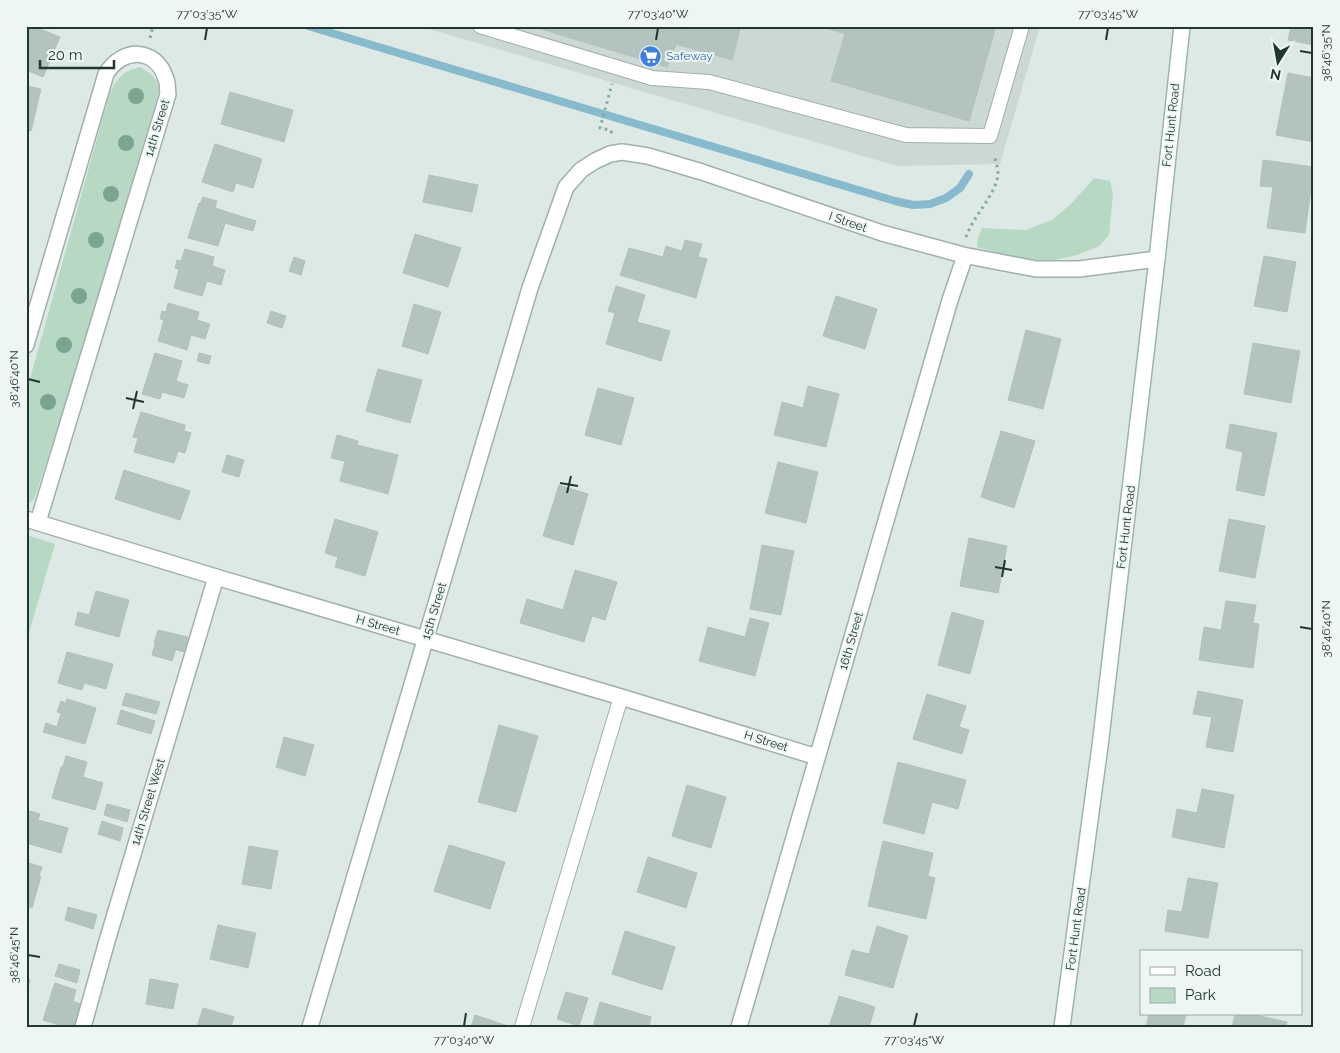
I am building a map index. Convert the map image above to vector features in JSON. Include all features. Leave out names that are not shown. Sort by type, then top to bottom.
[{"type":"street","name":"Fort Hunt Road","points":[[1062,1027],[1100,746],[1158,260],[1182,26]]},
{"type":"street","name":"14th Street","points":[[26,345],[106,74],[112,65],[121,58],[134,54],[145,55],[162,69],[167,80],[168,94],[32,520]]},
{"type":"street","name":"I Street","points":[[562,197],[566,187],[580,170],[610,154],[622,152],[648,156],[702,172],[882,233],[964,255],[1036,269],[1079,270],[1158,260]]},
{"type":"street","name":"15th Street","points":[[310,1027],[530,288],[562,197]]},
{"type":"street","name":"16th Street","points":[[739,1027],[964,255]]},
{"type":"street","name":"H Street","points":[[32,520],[216,578],[817,756]]},
{"type":"street","name":"14th Street West","points":[[83,1027],[216,578]]},
{"type":"lane","points":[[480,26],[652,78],[709,82],[906,135],[990,136],[1022,26]]},
{"type":"lane","points":[[522,1027],[622,697]]},
{"type":"path","points":[[607,103],[600,128],[610,130]]},
{"type":"path","points":[[964,255],[968,230],[993,190],[997,177],[998,171],[990,136]]},
{"type":"shaded area","points":[[419,26],[1040,26],[1000,164],[897,166]]},
{"type":"green space","points":[[140,67],[152,75],[157,83],[156,107],[65,406],[34,500],[26,505],[26,393],[110,92],[122,76]]},
{"type":"green space","points":[[1094,178],[1110,181],[1113,194],[1109,235],[1099,246],[1077,255],[1051,261],[1005,255],[977,247],[978,237],[982,228],[1026,230],[1052,220],[1071,204]]},
{"type":"green space","points":[[26,535],[55,544],[26,643]]},
{"type":"building","points":[[30,26],[60,37],[43,77],[26,70],[26,35]]},
{"type":"building","name":"Safeway","points":[[531,26],[681,26],[667,67]]},
{"type":"building","points":[[681,26],[741,26],[732,60],[676,44]]},
{"type":"building","points":[[819,26],[996,26],[969,121],[831,81],[845,34]]},
{"type":"building","points":[[1291,26],[1314,26],[1314,45],[1288,40]]},
{"type":"building","points":[[1288,73],[1314,78],[1314,142],[1276,135]]},
{"type":"building","points":[[26,86],[41,89],[31,131],[26,130]]},
{"type":"building","points":[[230,92],[293,110],[284,142],[221,124]]},
{"type":"building","points":[[215,144],[262,159],[253,188],[236,183],[233,192],[202,182]]},
{"type":"building","points":[[1263,160],[1314,167],[1305,233],[1267,228],[1273,187],[1260,186]]},
{"type":"building","points":[[429,175],[478,185],[472,212],[423,202]]},
{"type":"building","points":[[203,197],[217,201],[215,208],[256,221],[253,231],[225,223],[218,246],[188,238],[199,203]]},
{"type":"building","points":[[415,234],[461,248],[448,287],[403,273]]},
{"type":"building","points":[[685,240],[702,244],[698,257],[707,259],[696,298],[620,275],[629,248],[663,257],[666,246],[682,251]]},
{"type":"building","points":[[185,249],[214,257],[212,266],[225,270],[221,285],[207,281],[202,296],[174,288],[179,269],[175,268],[177,260],[181,261]]},
{"type":"building","points":[[1264,256],[1296,262],[1287,312],[1254,306]]},
{"type":"building","points":[[294,257],[305,261],[301,275],[289,271]]},
{"type":"building","points":[[616,286],[645,295],[637,322],[670,331],[661,361],[606,344],[615,313],[608,311]]},
{"type":"building","points":[[836,296],[877,309],[865,349],[823,336]]},
{"type":"building","points":[[168,303],[199,312],[197,320],[210,324],[205,339],[191,335],[187,350],[158,341],[164,320],[160,319],[162,311],[166,312]]},
{"type":"building","points":[[414,304],[441,312],[428,354],[402,346]]},
{"type":"building","points":[[271,311],[286,316],[282,328],[267,323]]},
{"type":"building","points":[[1026,330],[1061,339],[1043,409],[1008,400]]},
{"type":"building","points":[[1253,343],[1300,351],[1291,403],[1244,394]]},
{"type":"building","points":[[155,353],[182,361],[176,381],[188,385],[184,398],[162,392],[160,399],[142,394]]},
{"type":"building","points":[[199,353],[211,356],[209,364],[197,361]]},
{"type":"building","points":[[378,369],[422,380],[410,423],[366,411]]},
{"type":"building","points":[[808,386],[839,394],[826,447],[774,435],[782,402],[803,408]]},
{"type":"building","points":[[598,388],[634,398],[621,445],[585,435]]},
{"type":"building","points":[[141,412],[185,425],[184,431],[191,433],[185,453],[178,451],[174,463],[134,452],[138,438],[133,437]]},
{"type":"building","points":[[1230,424],[1277,433],[1264,496],[1236,490],[1243,452],[1226,448]]},
{"type":"building","points":[[1001,431],[1035,441],[1014,508],[981,497]]},
{"type":"building","points":[[337,435],[358,441],[357,445],[398,455],[388,494],[340,481],[345,461],[331,458]]},
{"type":"building","points":[[227,455],[244,460],[239,477],[222,472]]},
{"type":"building","points":[[778,462],[818,472],[806,523],[765,513]]},
{"type":"building","points":[[124,470],[190,491],[180,520],[115,499]]},
{"type":"building","points":[[559,485],[588,494],[573,545],[543,536]]},
{"type":"building","points":[[335,519],[378,532],[365,576],[335,567],[338,557],[325,553]]},
{"type":"building","points":[[1229,519],[1265,526],[1255,578],[1219,571]]},
{"type":"building","points":[[969,538],[1007,546],[998,593],[960,586]]},
{"type":"building","points":[[762,545],[794,551],[781,615],[750,609]]},
{"type":"building","points":[[575,570],[617,582],[605,620],[592,616],[584,642],[520,623],[527,599],[563,610]]},
{"type":"building","points":[[96,591],[129,600],[119,637],[75,625],[78,612],[89,615]]},
{"type":"building","points":[[1226,601],[1256,605],[1253,623],[1259,624],[1253,668],[1199,660],[1204,627],[1221,630]]},
{"type":"building","points":[[952,612],[984,621],[970,674],[938,665]]},
{"type":"building","points":[[750,618],[769,623],[755,676],[699,661],[708,627],[745,637]]},
{"type":"building","points":[[158,630],[188,637],[184,652],[154,643]]},
{"type":"building","points":[[155,644],[176,649],[172,661],[152,655]]},
{"type":"building","points":[[67,652],[113,664],[106,689],[84,683],[82,690],[58,683]]},
{"type":"building","points":[[1198,691],[1243,700],[1233,752],[1206,747],[1212,717],[1193,714]]},
{"type":"building","points":[[126,693],[160,702],[156,714],[122,705]]},
{"type":"building","points":[[927,694],[966,706],[959,727],[969,730],[962,754],[913,739]]},
{"type":"building","points":[[67,699],[96,708],[85,744],[43,732],[46,723],[57,727],[61,713],[57,712],[61,701],[66,703]]},
{"type":"building","points":[[121,710],[155,721],[151,734],[117,724]]},
{"type":"building","points":[[499,725],[538,736],[516,812],[478,802]]},
{"type":"building","points":[[284,737],[314,745],[305,776],[276,767]]},
{"type":"building","points":[[66,756],[87,762],[83,777],[103,783],[95,810],[52,798]]},
{"type":"building","points":[[898,762],[966,780],[958,809],[932,802],[924,834],[883,823]]},
{"type":"building","points":[[687,785],[726,797],[711,848],[672,836]]},
{"type":"building","points":[[1202,789],[1234,795],[1224,848],[1172,837],[1177,809],[1197,813]]},
{"type":"building","points":[[107,804],[130,810],[127,822],[104,815]]},
{"type":"building","points":[[26,810],[40,814],[38,820],[68,828],[61,853],[26,843]]},
{"type":"building","points":[[102,821],[123,828],[120,841],[98,834]]},
{"type":"building","points":[[883,841],[933,853],[928,876],[935,878],[926,919],[868,906]]},
{"type":"building","points":[[449,845],[505,862],[490,909],[434,891]]},
{"type":"building","points":[[249,846],[278,851],[271,889],[242,884]]},
{"type":"building","points":[[648,857],[697,873],[686,908],[637,892]]},
{"type":"building","points":[[26,862],[42,867],[32,908],[26,906]]},
{"type":"building","points":[[1188,878],[1218,883],[1208,938],[1165,931],[1168,910],[1182,912]]},
{"type":"building","points":[[68,907],[97,915],[93,929],[65,920]]},
{"type":"building","points":[[218,925],[256,933],[248,968],[210,959]]},
{"type":"building","points":[[877,926],[908,936],[893,988],[845,975],[852,950],[869,954]]},
{"type":"building","points":[[625,931],[675,947],[662,990],[612,974]]},
{"type":"building","points":[[59,964],[80,970],[77,983],[55,976]]},
{"type":"building","points":[[26,979],[30,980],[26,993]]},
{"type":"building","points":[[150,979],[178,984],[173,1009],[146,1004]]},
{"type":"building","points":[[55,983],[76,990],[73,1001],[51,994]]},
{"type":"building","points":[[566,992],[588,998],[579,1026],[557,1019]]},
{"type":"building","points":[[51,995],[81,1004],[74,1027],[65,1027],[43,1020]]},
{"type":"building","points":[[839,996],[875,1007],[869,1027],[829,1027]]},
{"type":"building","points":[[600,1002],[651,1017],[649,1027],[593,1027]]},
{"type":"building","points":[[203,1008],[234,1017],[231,1027],[197,1027]]},
{"type":"building","points":[[475,1015],[511,1027],[471,1027]]},
{"type":"building","points":[[1149,1016],[1186,1016],[1183,1027],[1146,1027]]},
{"type":"building","points":[[1235,1016],[1260,1016],[1287,1022],[1286,1027],[1232,1027]]},
{"type":"waterway","points":[[308,26],[895,201],[913,205],[930,204],[946,198],[960,188],[969,174]]},
{"type":"place","name":"Safeway","points":[[650,56]]}]
